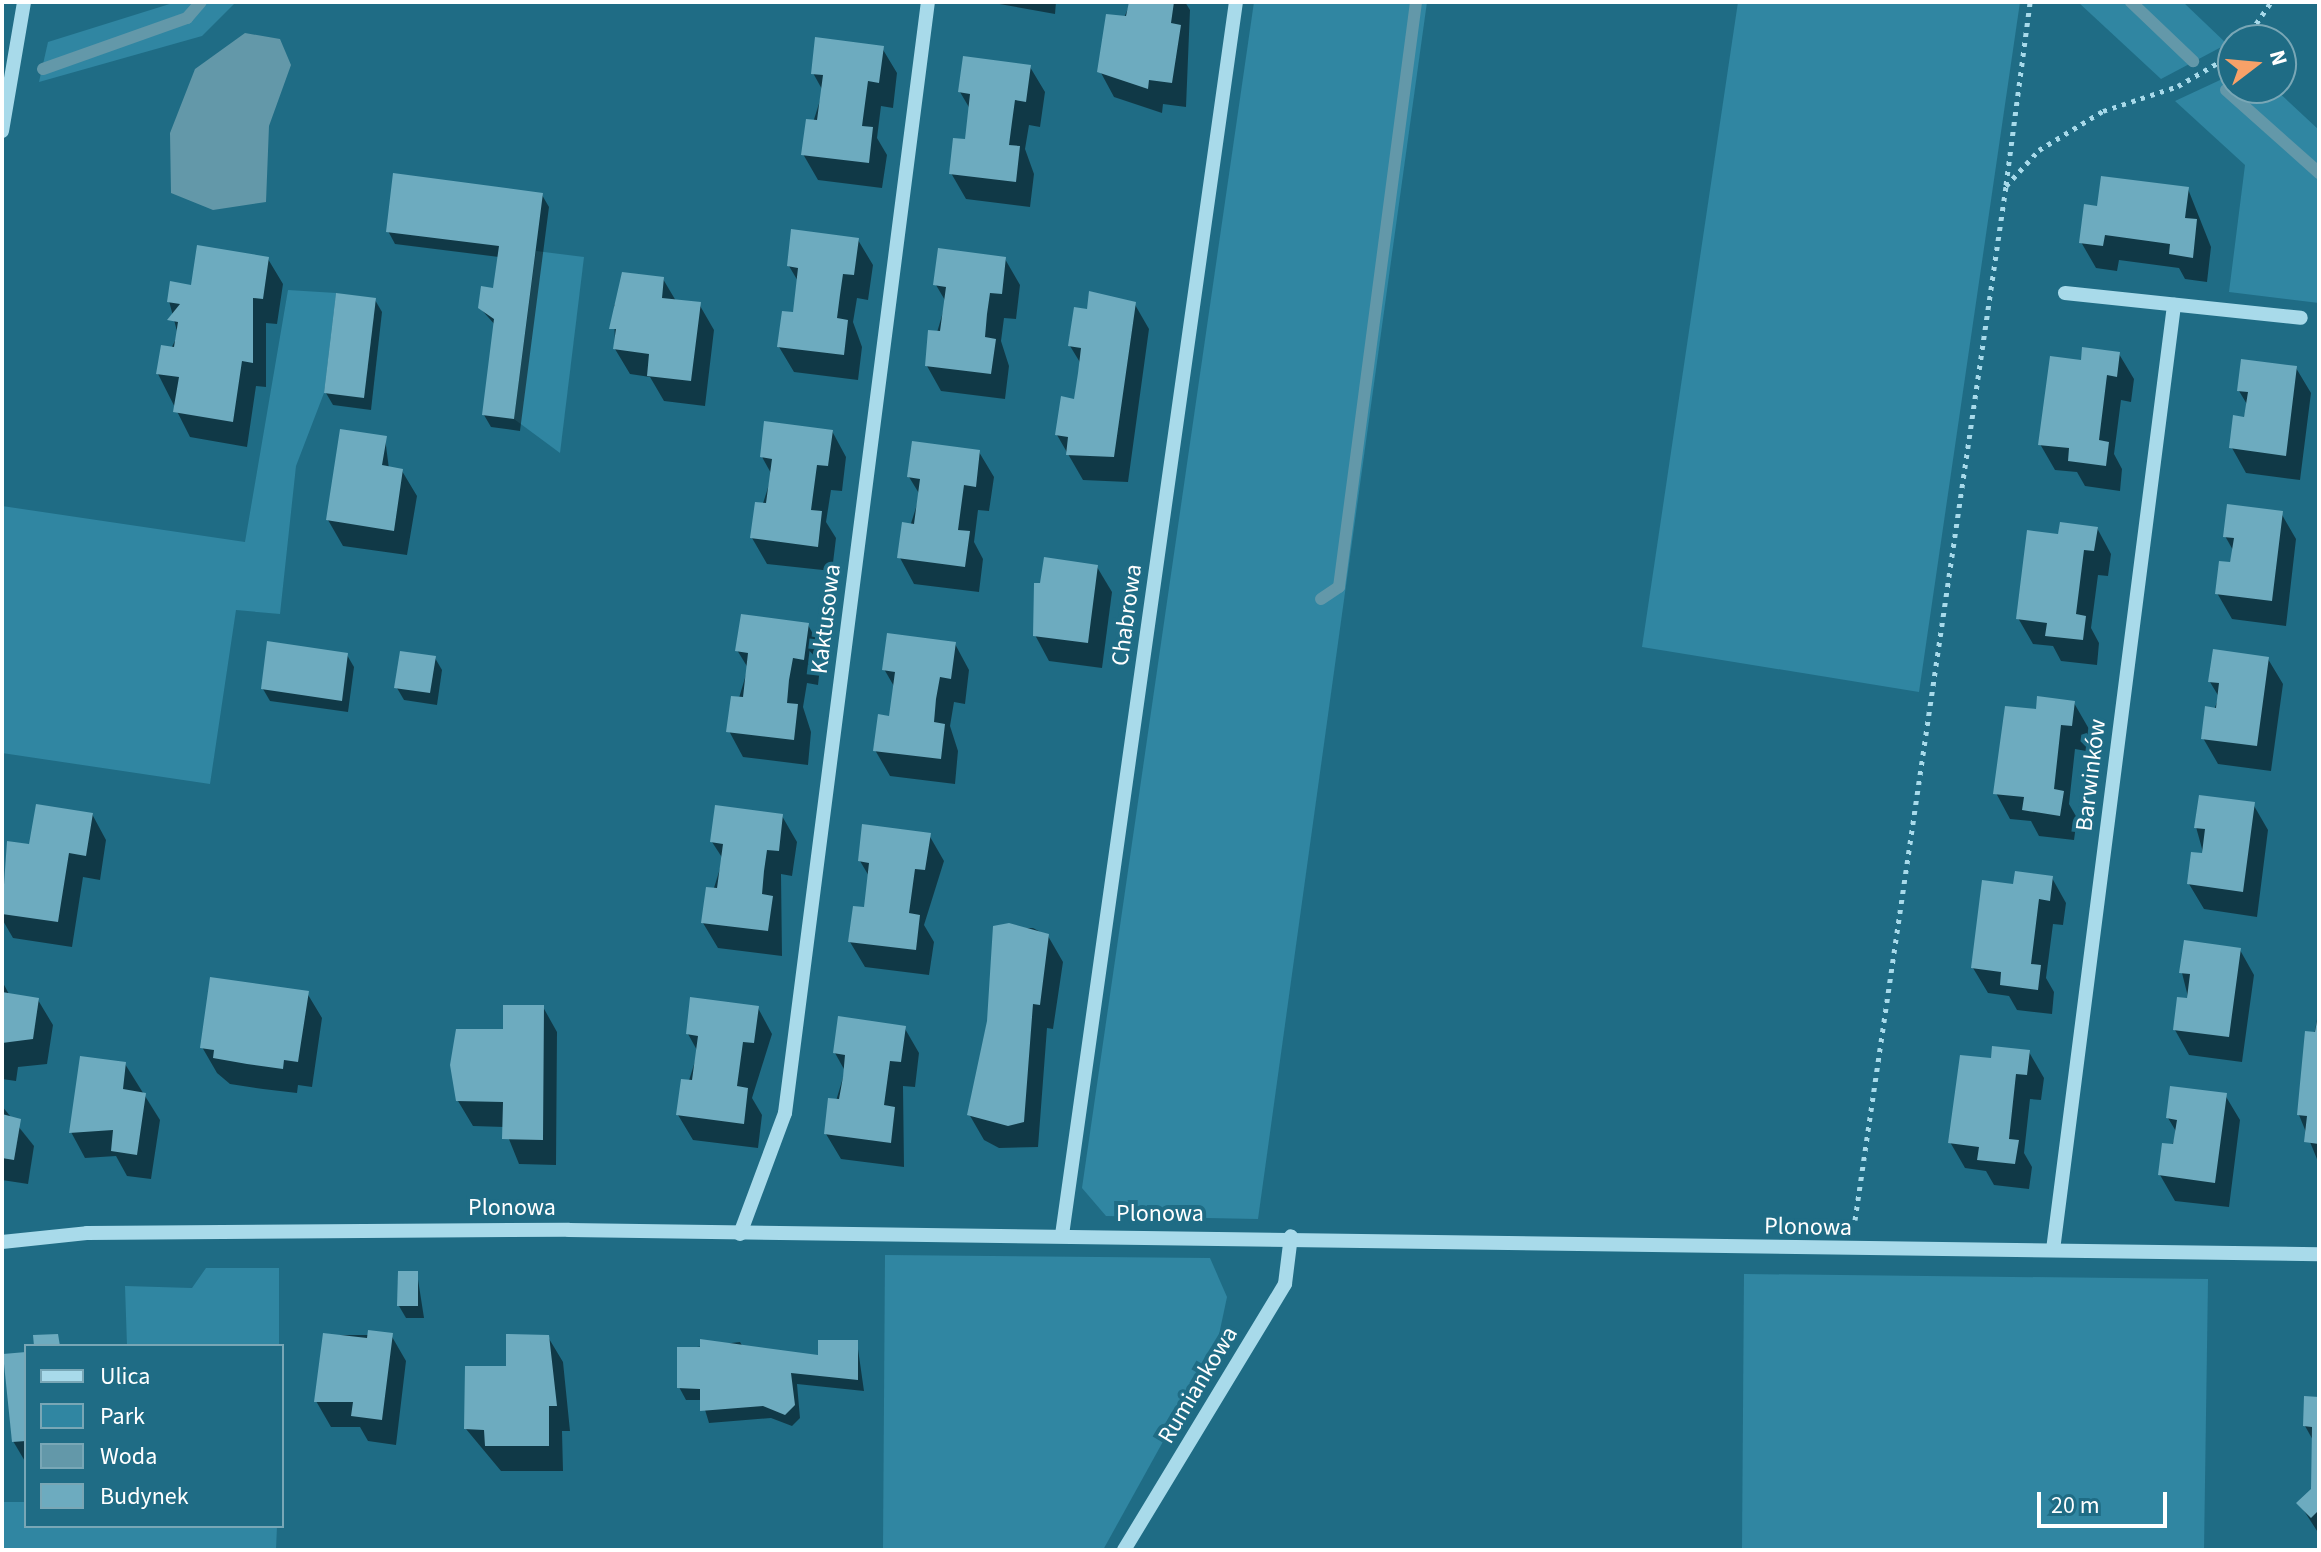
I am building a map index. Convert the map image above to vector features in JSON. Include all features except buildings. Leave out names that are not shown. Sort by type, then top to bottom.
[{"type":"street","points":[[2,131],[24,2]]},
{"type":"street","name":"Kaktusowa","points":[[740,1234],[785,1113],[928,2]]},
{"type":"street","name":"Chabrowa","points":[[1062,1235],[1236,2]]},
{"type":"street","points":[[2065,293],[2301,318]]},
{"type":"street","name":"Barwinków","points":[[2053,1250],[2174,305]]},
{"type":"street","name":"Plonowa","points":[[2,1242],[195,1231],[1291,1236],[1850,1250],[2319,1254]]},
{"type":"street","name":"Rumiankowa","points":[[1124,1550],[1285,1284],[1291,1236]]},
{"type":"path","points":[[1850,1250],[2006,186],[2030,2]]},
{"type":"path","points":[[2256,24],[2271,2]]},
{"type":"path","points":[[2006,186],[2039,150],[2103,111],[2178,86],[2217,63]]},
{"type":"green space","points":[[176,2],[236,2],[202,36],[39,82],[48,42]]},
{"type":"green space","points":[[1254,2],[1427,2],[1258,1219],[1106,1216],[1082,1188]]},
{"type":"green space","points":[[1738,2],[2020,2],[1919,692],[1642,647]]},
{"type":"green space","points":[[2078,2],[2183,2],[2217,34],[2217,49],[2161,79]]},
{"type":"green space","points":[[2217,81],[2217,104],[2291,104],[2319,130],[2319,303],[2229,292],[2245,165],[2175,101]]},
{"type":"green space","points":[[536,251],[584,257],[560,453],[514,419]]},
{"type":"green space","points":[[288,290],[336,293],[324,393],[296,466],[280,614],[236,610],[210,784],[2,753],[2,506],[245,542]]},
{"type":"green space","points":[[885,1255],[1210,1258],[1227,1297],[1217,1344],[1103,1550],[883,1550]]},
{"type":"green space","points":[[206,1268],[279,1268],[279,1344],[127,1344],[125,1286],[192,1288]]},
{"type":"green space","points":[[1744,1274],[2208,1279],[2204,1550],[1742,1550]]},
{"type":"green space","points":[[2,1502],[24,1502],[24,1528],[277,1528],[276,1550],[2,1550]]},
{"type":"water","points":[[245,33],[280,39],[291,65],[269,126],[266,202],[213,210],[171,193],[170,133],[195,69]]},
{"type":"waterway","points":[[43,69],[187,18],[201,2]]},
{"type":"waterway","points":[[1321,599],[1339,587],[1416,2]]},
{"type":"waterway","points":[[2131,2],[2193,61]]},
{"type":"waterway","points":[[2242,104],[2319,173]]}]
